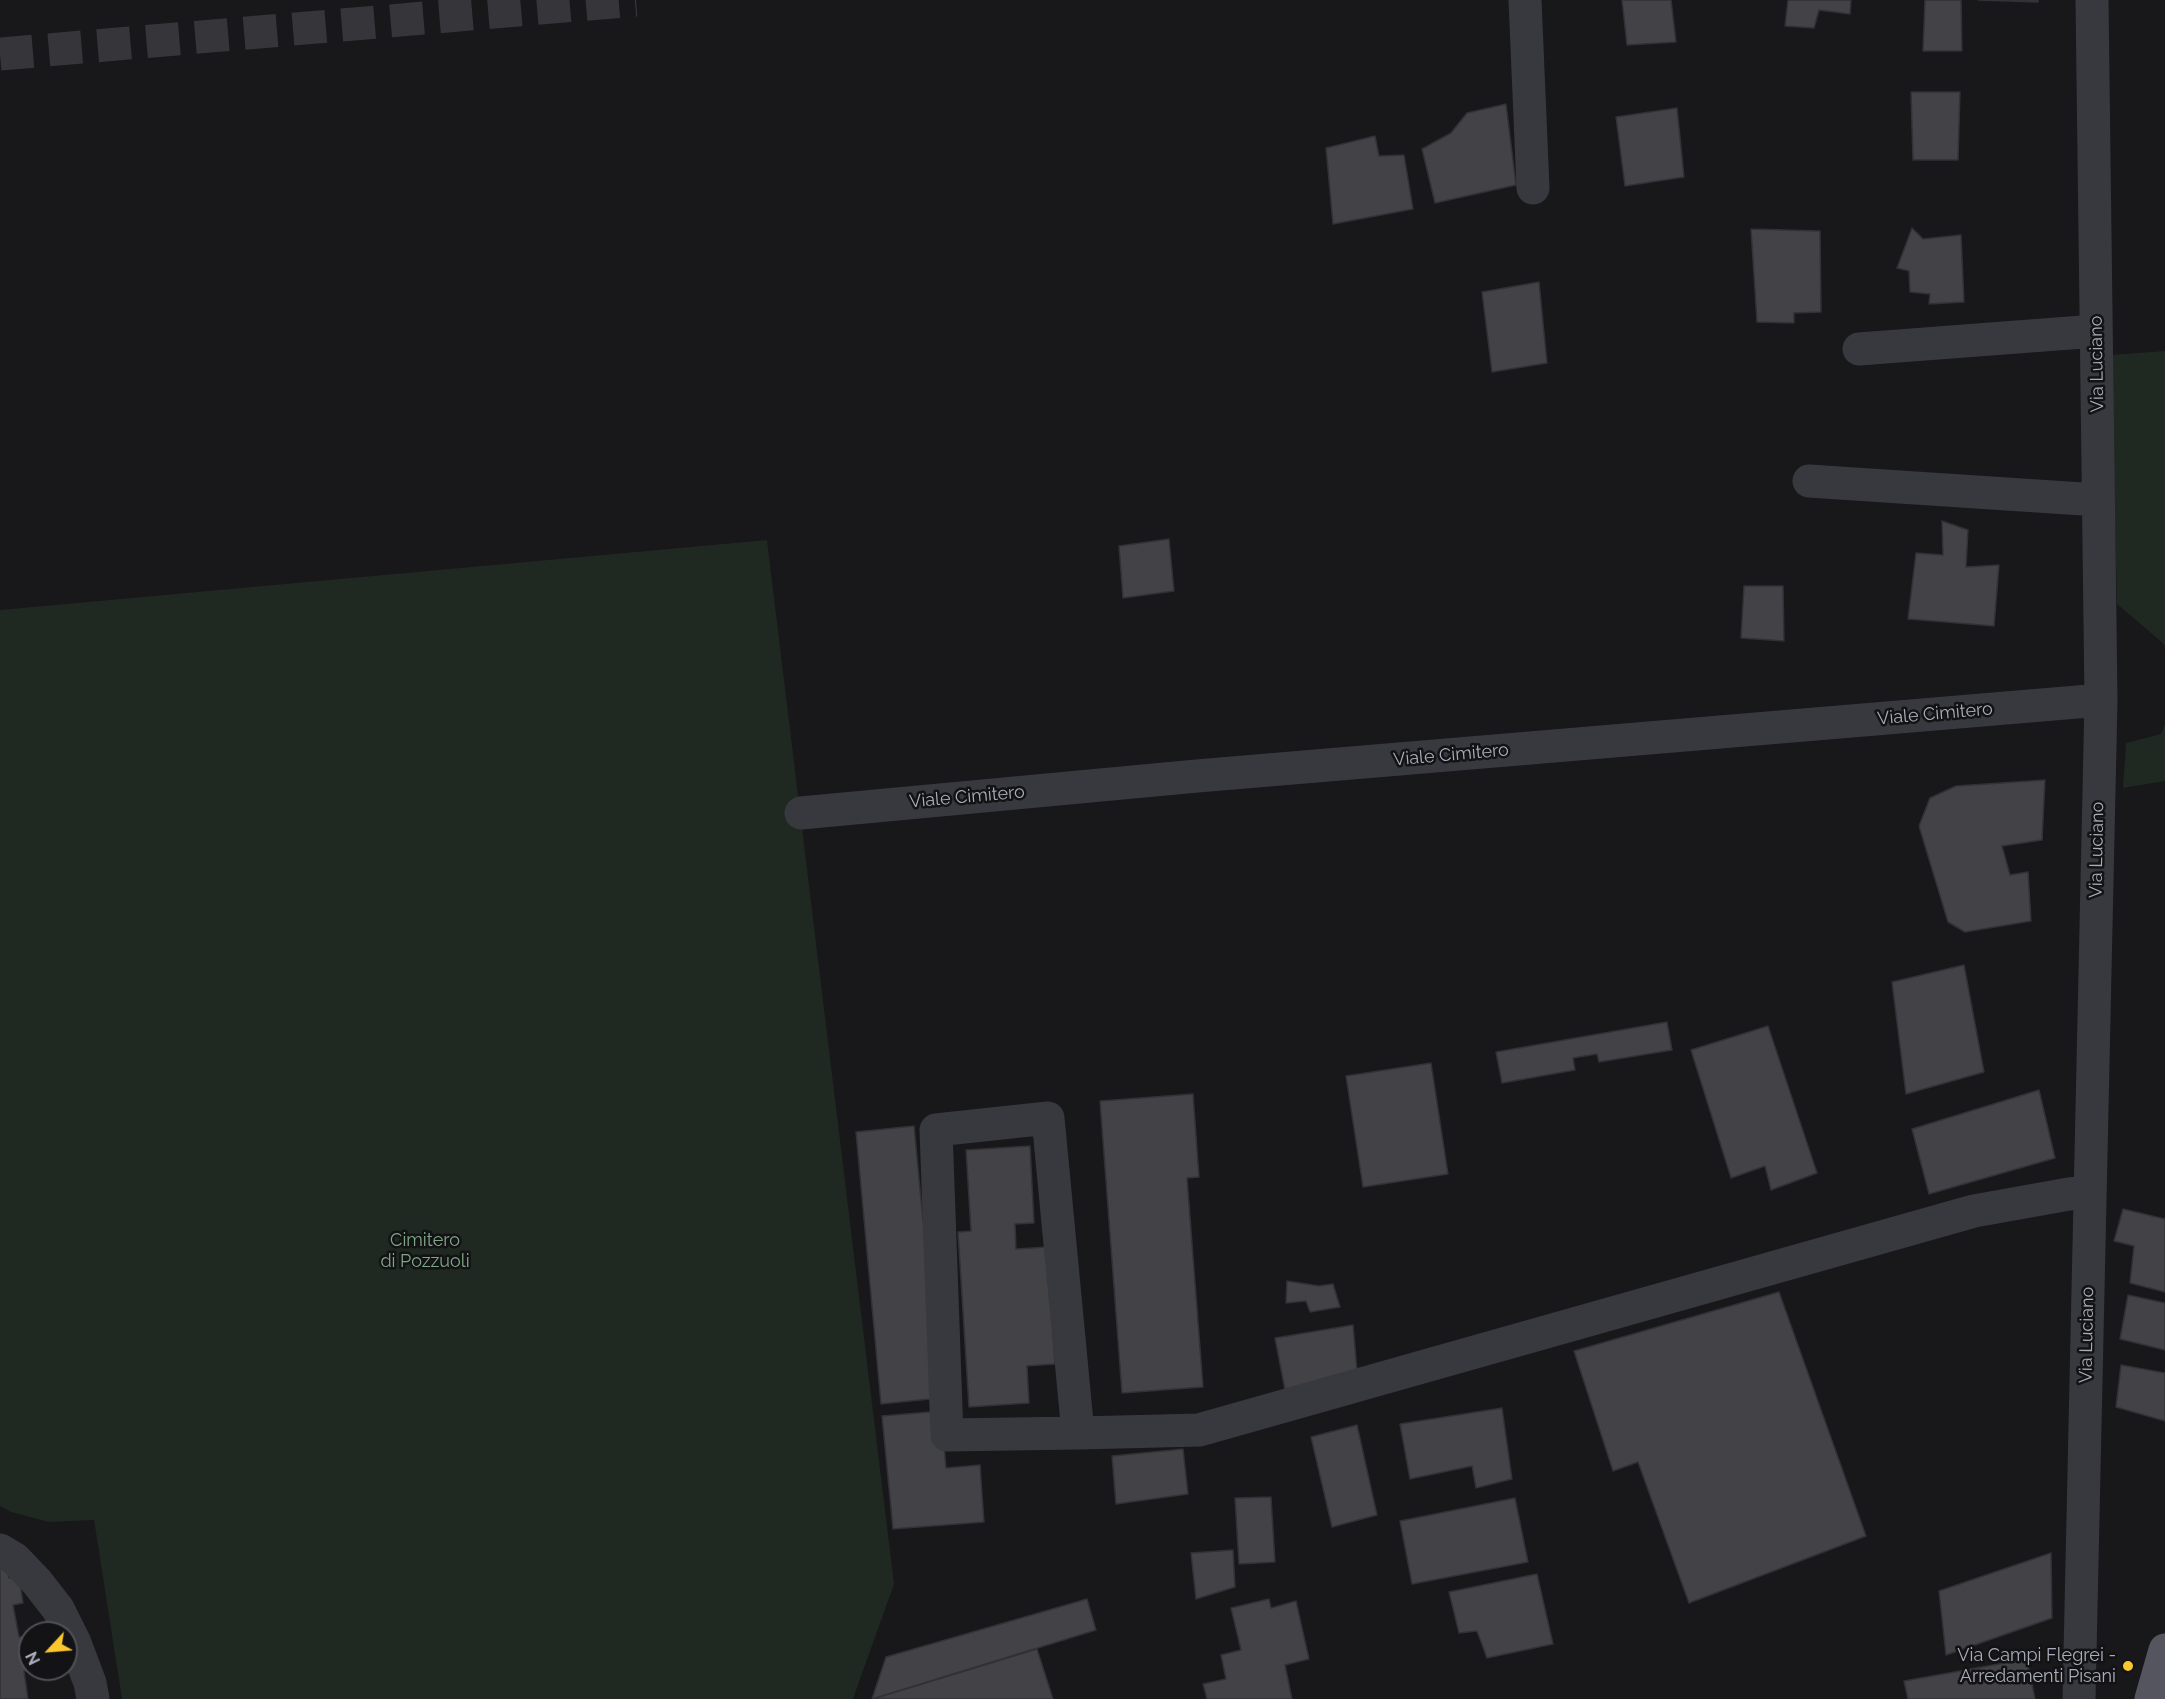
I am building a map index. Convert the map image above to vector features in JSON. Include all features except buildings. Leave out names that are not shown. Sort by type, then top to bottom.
[{"type":"main road","points":[[2151,1699],[2165,1650]]},
{"type":"street","points":[[1525,0],[1533,188]]},
{"type":"street","name":"Via Luciano","points":[[2079,1699],[2101,700],[2092,0]]},
{"type":"street","points":[[1859,349],[2096,331]]},
{"type":"street","points":[[1809,481],[2098,500]]},
{"type":"street","name":"Viale Cimitero","points":[[801,813],[1233,773],[2101,700]]},
{"type":"street","points":[[1078,1432],[1048,1118],[936,1130],[947,1435],[1199,1430],[1974,1211],[2090,1192]]},
{"type":"street","points":[[0,1550],[15,1559],[58,1609],[75,1643],[90,1683],[93,1699]]},
{"type":"green space","points":[[2165,351],[2165,648],[2164,644],[2117,604],[2111,355]]},
{"type":"green space","name":"Cimitero di Pozzuoli","points":[[767,540],[894,1584],[853,1699],[122,1699],[94,1520],[49,1522],[11,1512],[0,1506],[0,610]]},
{"type":"green space","points":[[2165,724],[2165,781],[2123,788],[2126,743],[2161,734]]},
{"type":"tunnel","points":[[0,54],[636,0]]},
{"type":"place","name":"Via Campi Flegrei - Arredamenti Pisani","points":[[2128,1666]]}]
